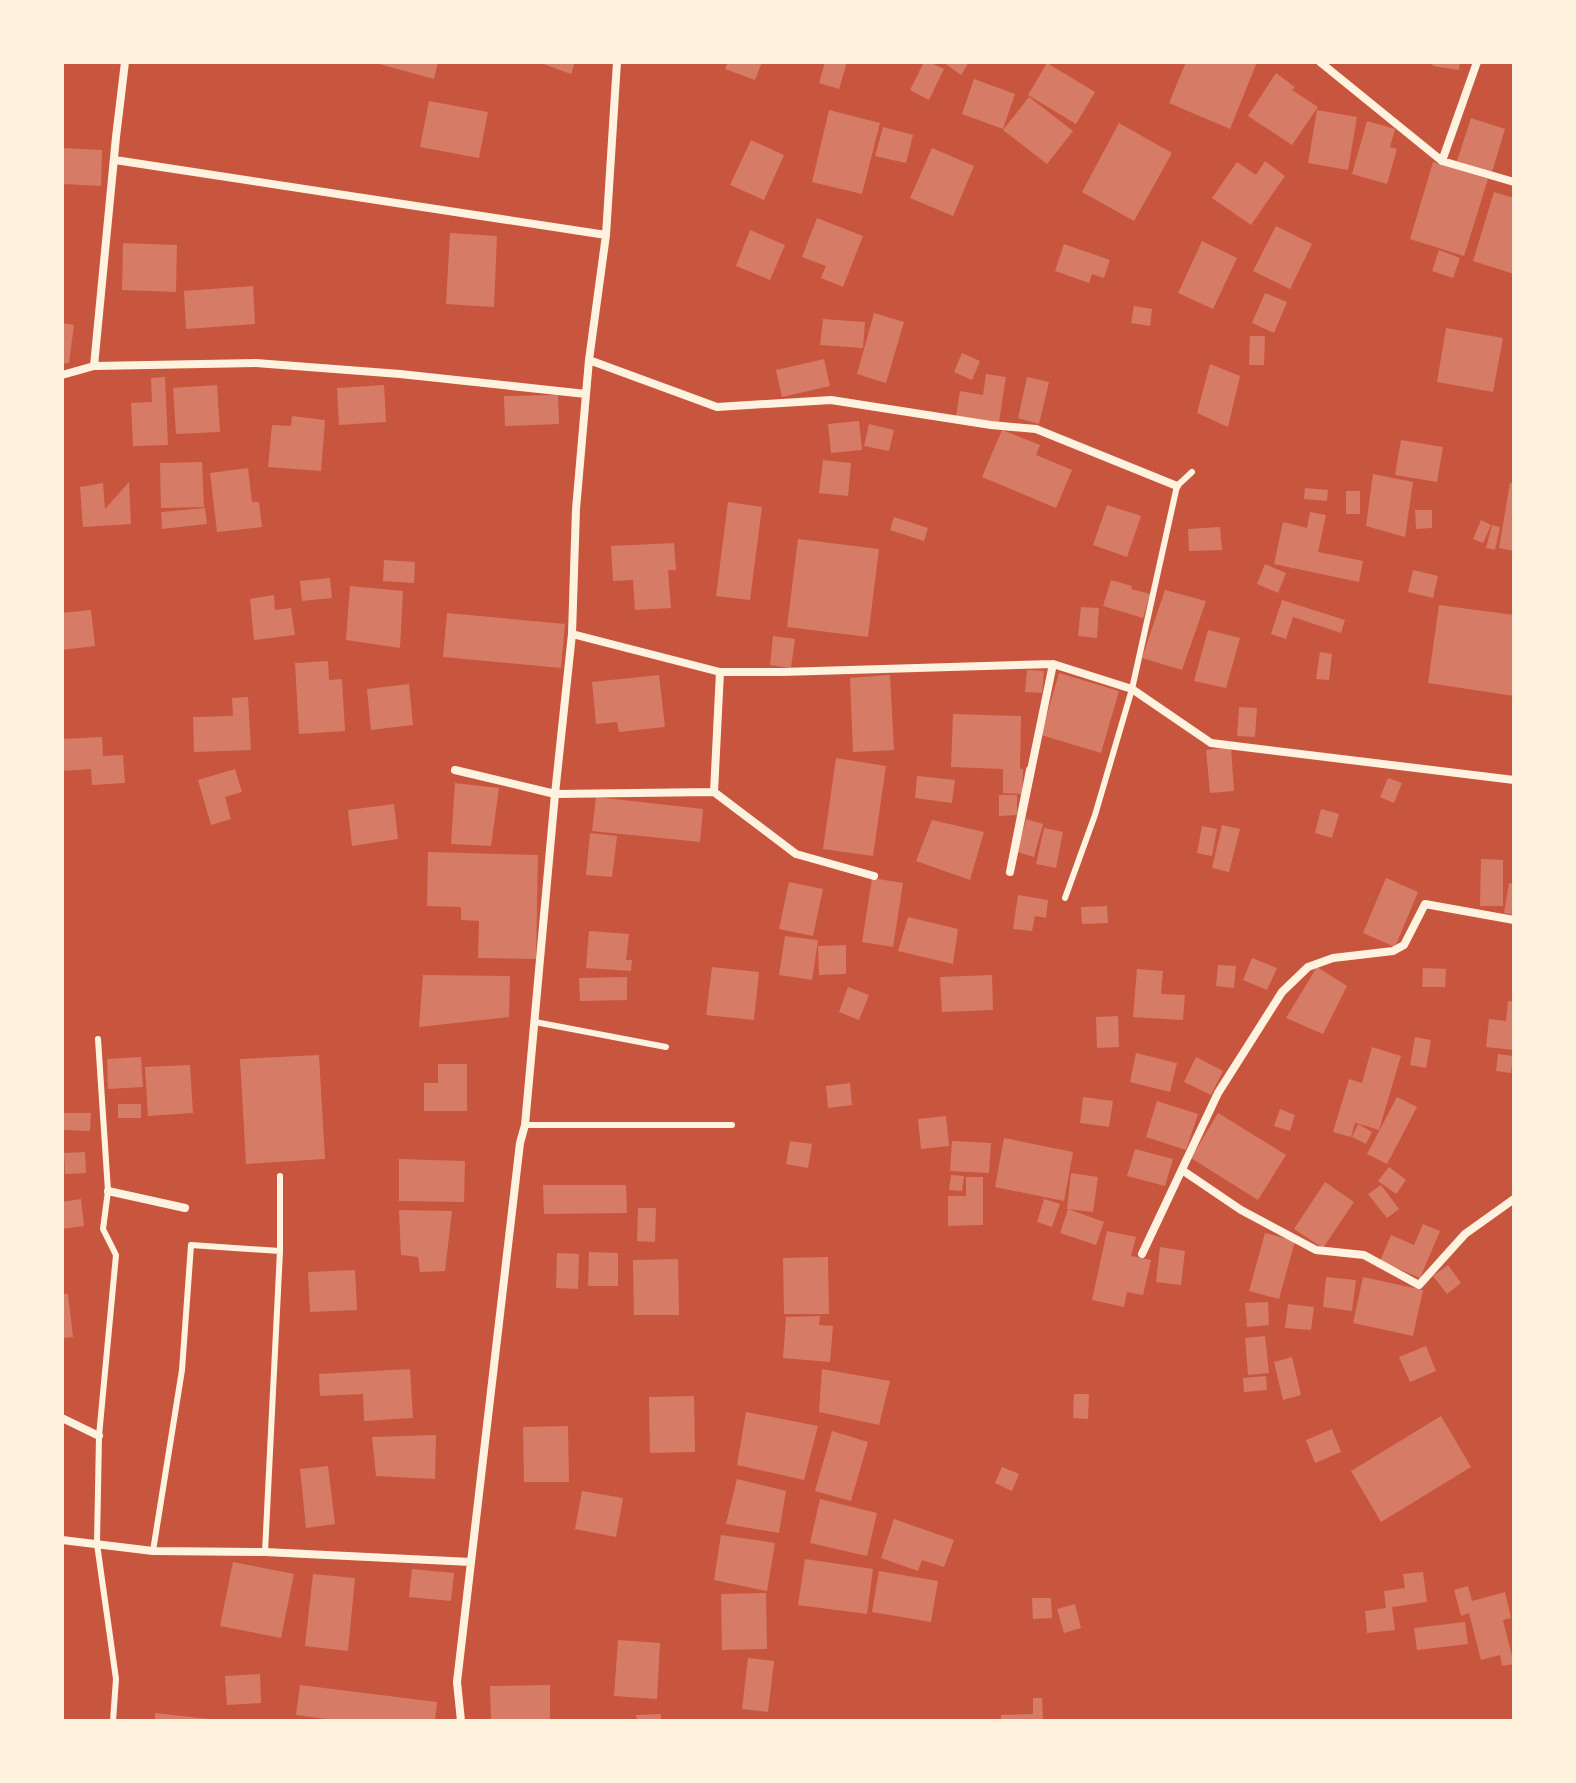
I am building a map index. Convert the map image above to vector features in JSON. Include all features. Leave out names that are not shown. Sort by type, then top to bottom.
[{"type":"street","points":[[94,366],[125,62]]},
{"type":"street","points":[[461,1721],[457,1682],[520,1143],[525,1125],[572,634],[576,509],[589,360],[606,235],[617,62]]},
{"type":"street","points":[[1320,62],[1442,161],[1514,182]]},
{"type":"street","points":[[1442,161],[1477,62]]},
{"type":"street","points":[[115,160],[606,235]]},
{"type":"street","points":[[589,360],[717,407],[831,400],[1036,429],[1177,486]]},
{"type":"street","points":[[62,375],[94,366],[256,363],[400,374],[586,394]]},
{"type":"street","points":[[572,634],[720,672],[1053,664],[1132,689],[1211,743],[1514,780]]},
{"type":"street","points":[[1030,770],[1010,872],[1053,664]]},
{"type":"street","points":[[714,792],[720,672]]},
{"type":"street","points":[[455,770],[555,794],[714,792],[796,854],[874,876]]},
{"type":"street","points":[[1142,1254],[1218,1093],[1282,992],[1308,967],[1333,958],[1393,951],[1404,945],[1425,904],[1514,920]]},
{"type":"street","points":[[1182,1170],[1241,1210],[1316,1250],[1364,1255],[1419,1285],[1465,1234],[1514,1199]]},
{"type":"street","points":[[108,1191],[185,1208]]},
{"type":"street","points":[[62,1418],[99,1436]]},
{"type":"street","points":[[62,1540],[153,1551],[265,1552],[471,1562]]},
{"type":"lane","points":[[1065,898],[1095,815],[1132,689],[1177,486],[1192,472]]},
{"type":"lane","points":[[535,1022],[666,1047]]},
{"type":"lane","points":[[98,1039],[108,1191],[103,1229],[116,1255],[99,1436],[97,1544],[116,1679],[113,1721]]},
{"type":"lane","points":[[525,1125],[732,1125]]},
{"type":"lane","points":[[265,1552],[280,1251],[280,1176]]},
{"type":"lane","points":[[153,1551],[182,1370],[191,1245],[280,1251]]},
{"type":"building","points":[[372,62],[438,62],[434,79]]},
{"type":"building","points":[[538,62],[575,62],[571,74]]},
{"type":"building","points":[[728,62],[762,62],[755,80],[725,69]]},
{"type":"building","points":[[825,62],[847,62],[839,89],[819,83]]},
{"type":"building","points":[[924,62],[944,69],[929,100],[910,90]]},
{"type":"building","points":[[943,62],[969,62],[961,75]]},
{"type":"building","points":[[1186,62],[1257,62],[1230,129],[1169,103]]},
{"type":"building","points":[[1431,62],[1460,62],[1459,70],[1433,66]]},
{"type":"building","points":[[1047,63],[1095,92],[1076,124],[1028,95]]},
{"type":"building","points":[[1276,73],[1295,87],[1292,90],[1318,107],[1292,145],[1248,116]]},
{"type":"building","points":[[974,79],[1015,94],[1003,129],[962,114]]},
{"type":"building","points":[[1029,97],[1073,131],[1047,164],[1003,130]]},
{"type":"building","points":[[429,101],[488,112],[479,158],[420,147]]},
{"type":"building","points":[[829,110],[880,123],[862,194],[812,182]]},
{"type":"building","points":[[1317,110],[1357,117],[1348,170],[1308,163]]},
{"type":"building","points":[[1471,118],[1505,129],[1492,172],[1457,161]]},
{"type":"building","points":[[1367,121],[1395,129],[1390,147],[1397,149],[1387,184],[1352,174]]},
{"type":"building","points":[[1119,123],[1172,153],[1134,221],[1082,192]]},
{"type":"building","points":[[883,127],[913,135],[906,163],[875,156]]},
{"type":"building","points":[[751,140],[784,155],[764,200],[730,185]]},
{"type":"building","points":[[62,148],[102,150],[101,186],[62,184]]},
{"type":"building","points":[[932,148],[974,166],[953,216],[910,198]]},
{"type":"building","points":[[1265,161],[1285,176],[1251,225],[1212,198],[1237,162],[1256,175]]},
{"type":"building","points":[[1433,162],[1488,179],[1464,256],[1410,239]]},
{"type":"building","points":[[1494,192],[1514,198],[1514,274],[1473,261]]},
{"type":"building","points":[[817,218],[863,236],[843,287],[821,278],[826,266],[802,257]]},
{"type":"building","points":[[1276,226],[1312,244],[1290,289],[1253,271]]},
{"type":"building","points":[[750,230],[785,245],[770,280],[736,266]]},
{"type":"building","points":[[450,233],[497,236],[494,307],[446,304]]},
{"type":"building","points":[[1202,241],[1237,258],[1213,309],[1178,293]]},
{"type":"building","points":[[123,243],[177,245],[176,292],[122,290]]},
{"type":"building","points":[[1064,244],[1110,260],[1104,278],[1092,274],[1089,283],[1055,271]]},
{"type":"building","points":[[1439,250],[1460,258],[1453,278],[1432,271]]},
{"type":"building","points":[[253,286],[255,324],[186,329],[184,291]]},
{"type":"building","points":[[1265,293],[1287,302],[1274,333],[1252,323]]},
{"type":"building","points":[[1134,306],[1152,309],[1150,326],[1131,323]]},
{"type":"building","points":[[874,313],[904,322],[886,383],[857,374]]},
{"type":"building","points":[[823,319],[865,322],[863,348],[820,345]]},
{"type":"building","points":[[62,323],[74,325],[69,363],[62,364]]},
{"type":"building","points":[[1446,328],[1503,338],[1493,392],[1437,382]]},
{"type":"building","points":[[1250,336],[1265,336],[1264,365],[1249,365]]},
{"type":"building","points":[[962,353],[980,361],[972,380],[954,372]]},
{"type":"building","points":[[824,359],[830,386],[782,397],[776,370]]},
{"type":"building","points":[[1210,364],[1240,376],[1228,427],[1197,413]]},
{"type":"building","points":[[986,374],[1006,377],[999,422],[956,416],[960,391],[983,395]]},
{"type":"building","points":[[165,377],[168,445],[133,446],[131,403],[152,402],[151,378]]},
{"type":"building","points":[[1027,377],[1049,382],[1039,424],[1018,418]]},
{"type":"building","points":[[217,385],[220,432],[176,434],[173,388]]},
{"type":"building","points":[[384,385],[386,422],[339,425],[337,388]]},
{"type":"building","points":[[558,395],[559,424],[505,426],[504,396]]},
{"type":"building","points":[[292,416],[325,420],[321,471],[268,467],[272,425],[291,426]]},
{"type":"building","points":[[859,421],[862,450],[831,453],[828,424]]},
{"type":"building","points":[[869,424],[894,430],[889,451],[864,446]]},
{"type":"building","points":[[1002,430],[1040,445],[1036,455],[1072,470],[1056,508],[982,477]]},
{"type":"building","points":[[1401,440],[1443,447],[1437,482],[1395,475]]},
{"type":"building","points":[[823,460],[851,463],[848,496],[819,493]]},
{"type":"building","points":[[202,462],[204,507],[161,508],[160,463]]},
{"type":"building","points":[[248,468],[252,502],[259,502],[262,527],[217,532],[210,473]]},
{"type":"building","points":[[1373,474],[1413,482],[1405,537],[1366,526]]},
{"type":"building","points":[[129,482],[131,524],[83,527],[80,487],[103,483],[105,509]]},
{"type":"building","points":[[1510,483],[1514,484],[1514,551],[1499,548]]},
{"type":"building","points":[[1305,488],[1328,490],[1327,501],[1304,499]]},
{"type":"building","points":[[1346,491],[1360,491],[1360,514],[1346,514]]},
{"type":"building","points":[[728,502],[762,507],[750,600],[716,596]]},
{"type":"building","points":[[1107,505],[1141,516],[1127,557],[1093,545]]},
{"type":"building","points":[[205,508],[207,524],[162,529],[161,512]]},
{"type":"building","points":[[1415,510],[1432,510],[1432,528],[1416,529]]},
{"type":"building","points":[[1310,512],[1326,515],[1318,552],[1363,561],[1359,582],[1274,564],[1283,522],[1307,528]]},
{"type":"building","points":[[894,517],[928,528],[924,541],[890,530]]},
{"type":"building","points":[[1481,520],[1491,525],[1483,543],[1473,539]]},
{"type":"building","points":[[1492,525],[1500,527],[1495,550],[1486,548]]},
{"type":"building","points":[[1220,527],[1222,550],[1189,551],[1188,529]]},
{"type":"building","points":[[798,539],[879,549],[868,637],[787,627]]},
{"type":"building","points":[[674,543],[676,570],[668,570],[671,608],[635,610],[633,580],[613,581],[611,546]]},
{"type":"building","points":[[384,560],[415,562],[414,583],[383,581]]},
{"type":"building","points":[[1265,564],[1286,573],[1278,593],[1257,584]]},
{"type":"building","points":[[1413,570],[1438,576],[1433,598],[1408,592]]},
{"type":"building","points":[[330,578],[332,598],[302,601],[300,581]]},
{"type":"building","points":[[1111,580],[1150,594],[1143,618],[1103,606]]},
{"type":"building","points":[[350,586],[403,591],[400,648],[346,640]]},
{"type":"building","points":[[1165,590],[1206,601],[1182,670],[1142,658]]},
{"type":"building","points":[[274,595],[275,610],[291,608],[295,635],[254,640],[250,599]]},
{"type":"building","points":[[1282,600],[1345,620],[1341,633],[1293,617],[1286,639],[1271,634]]},
{"type":"building","points":[[1439,605],[1514,615],[1514,696],[1428,683]]},
{"type":"building","points":[[1081,607],[1099,608],[1097,638],[1078,636]]},
{"type":"building","points":[[91,610],[95,646],[62,650],[62,613]]},
{"type":"building","points":[[447,613],[565,624],[561,668],[443,657]]},
{"type":"building","points":[[1208,630],[1240,638],[1226,688],[1194,681]]},
{"type":"building","points":[[773,636],[795,639],[791,668],[770,665]]},
{"type":"building","points":[[1320,652],[1332,654],[1329,680],[1316,679]]},
{"type":"building","points":[[328,661],[329,680],[342,679],[345,731],[299,734],[295,663]]},
{"type":"building","points":[[1027,670],[1044,671],[1042,693],[1025,692]]},
{"type":"building","points":[[1059,673],[1119,691],[1101,753],[1041,735]]},
{"type":"building","points":[[659,675],[665,727],[619,732],[617,722],[596,724],[592,682]]},
{"type":"building","points":[[890,675],[894,750],[853,752],[850,678]]},
{"type":"building","points":[[409,684],[413,725],[371,730],[367,689]]},
{"type":"building","points":[[248,697],[251,750],[194,752],[193,717],[233,716],[232,698]]},
{"type":"building","points":[[1239,707],[1257,708],[1255,737],[1237,736]]},
{"type":"building","points":[[953,714],[1021,716],[1022,794],[1003,793],[1003,769],[951,767]]},
{"type":"building","points":[[102,737],[103,756],[123,755],[125,783],[92,785],[91,769],[62,771],[62,739]]},
{"type":"building","points":[[1231,747],[1234,791],[1210,793],[1206,750]]},
{"type":"building","points":[[836,758],[886,766],[873,856],[823,849]]},
{"type":"building","points":[[235,769],[242,792],[225,797],[231,819],[211,825],[198,780]]},
{"type":"building","points":[[917,776],[955,780],[952,803],[915,798]]},
{"type":"building","points":[[1388,778],[1402,783],[1394,803],[1380,797]]},
{"type":"building","points":[[455,783],[499,788],[491,846],[451,844]]},
{"type":"building","points":[[999,795],[1017,795],[1017,815],[999,816]]},
{"type":"building","points":[[596,797],[703,809],[700,842],[592,831]]},
{"type":"building","points":[[394,804],[398,839],[352,846],[348,810]]},
{"type":"building","points":[[1321,809],[1339,814],[1332,838],[1315,833]]},
{"type":"building","points":[[1026,819],[1043,824],[1034,857],[1017,852]]},
{"type":"building","points":[[932,820],[984,832],[970,880],[916,861]]},
{"type":"building","points":[[1222,825],[1240,829],[1229,872],[1212,868]]},
{"type":"building","points":[[1202,826],[1217,829],[1212,856],[1197,853]]},
{"type":"building","points":[[1044,828],[1063,832],[1056,868],[1036,864]]},
{"type":"building","points":[[590,833],[617,836],[612,877],[586,875]]},
{"type":"building","points":[[428,852],[538,855],[536,959],[478,958],[479,921],[461,920],[461,907],[427,906]]},
{"type":"building","points":[[1481,859],[1503,860],[1503,906],[1480,906]]},
{"type":"building","points":[[872,878],[903,883],[893,947],[862,942]]},
{"type":"building","points":[[1386,878],[1418,892],[1395,947],[1363,933]]},
{"type":"building","points":[[789,882],[823,889],[813,936],[779,929]]},
{"type":"building","points":[[1509,883],[1514,884],[1514,915],[1504,913]]},
{"type":"building","points":[[1018,895],[1048,900],[1046,918],[1035,916],[1032,931],[1013,929]]},
{"type":"building","points":[[1107,906],[1108,923],[1082,924],[1081,907]]},
{"type":"building","points":[[908,917],[958,929],[953,964],[898,951]]},
{"type":"building","points":[[589,931],[629,934],[626,960],[632,960],[631,971],[586,968]]},
{"type":"building","points":[[785,936],[818,940],[812,980],[779,975]]},
{"type":"building","points":[[846,945],[846,974],[819,975],[818,946]]},
{"type":"building","points":[[1252,958],[1277,968],[1267,990],[1243,980]]},
{"type":"building","points":[[1218,965],[1236,966],[1234,988],[1216,986]]},
{"type":"building","points":[[712,967],[759,972],[754,1020],[706,1015]]},
{"type":"building","points":[[1317,967],[1347,986],[1323,1034],[1286,1018]]},
{"type":"building","points":[[1423,968],[1446,969],[1445,987],[1422,987]]},
{"type":"building","points":[[1137,969],[1163,971],[1161,994],[1185,995],[1183,1020],[1133,1017]]},
{"type":"building","points":[[423,975],[510,976],[509,1017],[419,1027]]},
{"type":"building","points":[[992,975],[993,1010],[942,1012],[940,977]]},
{"type":"building","points":[[627,977],[627,1000],[580,1001],[579,978]]},
{"type":"building","points":[[848,987],[869,995],[859,1020],[839,1012]]},
{"type":"building","points":[[1508,1001],[1514,1002],[1514,1050],[1486,1047],[1489,1019],[1506,1021]]},
{"type":"building","points":[[1118,1016],[1119,1047],[1097,1048],[1096,1017]]},
{"type":"building","points":[[1415,1037],[1431,1040],[1426,1068],[1410,1065]]},
{"type":"building","points":[[1372,1047],[1401,1056],[1379,1130],[1353,1122],[1351,1137],[1333,1132],[1349,1079],[1362,1083]]},
{"type":"building","points":[[1136,1053],[1177,1063],[1170,1092],[1130,1082]]},
{"type":"building","points":[[1498,1054],[1513,1056],[1511,1073],[1496,1071]]},
{"type":"building","points":[[319,1055],[325,1159],[246,1164],[240,1059]]},
{"type":"building","points":[[141,1057],[143,1087],[108,1089],[107,1059]]},
{"type":"building","points":[[1196,1057],[1223,1071],[1211,1095],[1184,1082]]},
{"type":"building","points":[[438,1064],[467,1064],[467,1111],[424,1111],[424,1083],[438,1083]]},
{"type":"building","points":[[190,1065],[193,1113],[148,1116],[145,1067]]},
{"type":"building","points":[[850,1083],[852,1105],[828,1108],[826,1086]]},
{"type":"building","points":[[1083,1097],[1113,1101],[1109,1127],[1080,1123]]},
{"type":"building","points":[[1397,1097],[1417,1107],[1387,1164],[1367,1154]]},
{"type":"building","points":[[1157,1101],[1198,1114],[1186,1150],[1146,1137]]},
{"type":"building","points":[[118,1104],[141,1104],[141,1118],[118,1118]]},
{"type":"building","points":[[1280,1109],[1295,1115],[1290,1131],[1274,1126]]},
{"type":"building","points":[[62,1113],[91,1113],[90,1131],[62,1130]]},
{"type":"building","points":[[1218,1113],[1286,1155],[1258,1200],[1191,1158]]},
{"type":"building","points":[[946,1116],[949,1146],[921,1149],[918,1119]]},
{"type":"building","points":[[1358,1124],[1372,1132],[1366,1144],[1352,1137]]},
{"type":"building","points":[[1004,1138],[1073,1152],[1064,1201],[995,1187]]},
{"type":"building","points":[[790,1141],[812,1144],[808,1168],[786,1164]]},
{"type":"building","points":[[952,1141],[991,1143],[989,1173],[950,1171]]},
{"type":"building","points":[[1135,1149],[1173,1159],[1165,1186],[1127,1176]]},
{"type":"building","points":[[85,1152],[86,1173],[65,1174],[64,1153]]},
{"type":"building","points":[[399,1159],[465,1161],[464,1202],[399,1201]]},
{"type":"building","points":[[1389,1167],[1406,1180],[1396,1194],[1378,1181]]},
{"type":"building","points":[[1071,1173],[1098,1177],[1093,1212],[1067,1209]]},
{"type":"building","points":[[951,1175],[964,1176],[962,1191],[949,1190]]},
{"type":"building","points":[[966,1177],[983,1177],[983,1225],[948,1226],[948,1196],[966,1196]]},
{"type":"building","points":[[1325,1182],[1354,1202],[1323,1248],[1294,1229]]},
{"type":"building","points":[[543,1185],[626,1185],[627,1213],[544,1214]]},
{"type":"building","points":[[1381,1185],[1399,1209],[1387,1218],[1368,1194]]},
{"type":"building","points":[[81,1199],[84,1226],[62,1229],[62,1202]]},
{"type":"building","points":[[1044,1199],[1060,1204],[1052,1227],[1037,1222]]},
{"type":"building","points":[[638,1208],[656,1208],[655,1242],[637,1241]]},
{"type":"building","points":[[1068,1209],[1104,1222],[1096,1245],[1060,1233]]},
{"type":"building","points":[[399,1210],[452,1211],[445,1271],[420,1272],[418,1257],[401,1255]]},
{"type":"building","points":[[1423,1224],[1440,1231],[1420,1278],[1380,1261],[1391,1235],[1414,1245]]},
{"type":"building","points":[[1107,1231],[1136,1237],[1131,1256],[1151,1260],[1143,1295],[1127,1292],[1124,1307],[1092,1300]]},
{"type":"building","points":[[1265,1233],[1295,1241],[1279,1299],[1249,1291]]},
{"type":"building","points":[[1160,1247],[1185,1251],[1181,1285],[1156,1282]]},
{"type":"building","points":[[589,1252],[618,1253],[618,1286],[588,1286]]},
{"type":"building","points":[[557,1253],[579,1254],[578,1289],[556,1288]]},
{"type":"building","points":[[828,1257],[829,1314],[784,1314],[783,1258]]},
{"type":"building","points":[[678,1259],[679,1315],[634,1315],[633,1260]]},
{"type":"building","points":[[1448,1265],[1461,1283],[1447,1294],[1433,1276]]},
{"type":"building","points":[[355,1270],[357,1310],[310,1312],[308,1272]]},
{"type":"building","points":[[1326,1277],[1356,1280],[1352,1311],[1323,1307]]},
{"type":"building","points":[[1363,1277],[1423,1290],[1413,1336],[1353,1323]]},
{"type":"building","points":[[62,1294],[68,1294],[73,1337],[62,1338]]},
{"type":"building","points":[[1268,1302],[1269,1325],[1247,1327],[1245,1303]]},
{"type":"building","points":[[1288,1304],[1314,1307],[1311,1330],[1285,1328]]},
{"type":"building","points":[[820,1316],[819,1325],[833,1326],[830,1362],[783,1358],[786,1317]]},
{"type":"building","points":[[1265,1336],[1269,1373],[1248,1375],[1245,1338]]},
{"type":"building","points":[[1426,1346],[1436,1371],[1410,1382],[1399,1357]]},
{"type":"building","points":[[1292,1357],[1301,1395],[1283,1400],[1274,1362]]},
{"type":"building","points":[[410,1369],[413,1418],[364,1421],[363,1394],[320,1396],[319,1374]]},
{"type":"building","points":[[822,1369],[890,1381],[879,1425],[819,1412]]},
{"type":"building","points":[[1266,1376],[1267,1390],[1244,1392],[1243,1378]]},
{"type":"building","points":[[1074,1394],[1089,1394],[1088,1419],[1073,1418]]},
{"type":"building","points":[[694,1396],[695,1452],[650,1453],[649,1397]]},
{"type":"building","points":[[746,1412],[818,1426],[804,1480],[737,1465]]},
{"type":"building","points":[[1441,1416],[1471,1467],[1381,1522],[1351,1471]]},
{"type":"building","points":[[568,1426],[569,1482],[524,1482],[523,1427]]},
{"type":"building","points":[[1332,1429],[1341,1452],[1315,1463],[1306,1440]]},
{"type":"building","points":[[832,1431],[868,1442],[851,1501],[815,1491]]},
{"type":"building","points":[[436,1435],[435,1479],[376,1476],[372,1437]]},
{"type":"building","points":[[328,1466],[335,1524],[306,1528],[300,1469]]},
{"type":"building","points":[[1002,1467],[1019,1474],[1012,1491],[995,1483]]},
{"type":"building","points":[[737,1479],[786,1491],[779,1533],[726,1524]]},
{"type":"building","points":[[582,1491],[623,1498],[616,1537],[575,1529]]},
{"type":"building","points":[[820,1499],[877,1513],[867,1556],[810,1543]]},
{"type":"building","points":[[894,1519],[954,1540],[944,1567],[922,1560],[918,1571],[881,1558]]},
{"type":"building","points":[[721,1535],[775,1543],[767,1591],[714,1580]]},
{"type":"building","points":[[805,1559],[873,1569],[867,1614],[798,1605]]},
{"type":"building","points":[[233,1562],[294,1574],[281,1638],[220,1626]]},
{"type":"building","points":[[412,1569],[454,1573],[451,1601],[409,1597]]},
{"type":"building","points":[[879,1571],[938,1581],[931,1622],[872,1612]]},
{"type":"building","points":[[1423,1572],[1427,1602],[1392,1607],[1395,1630],[1367,1633],[1365,1611],[1386,1608],[1384,1591],[1405,1588],[1403,1574]]},
{"type":"building","points":[[313,1574],[355,1578],[348,1651],[305,1646]]},
{"type":"building","points":[[1468,1586],[1472,1601],[1505,1592],[1511,1618],[1503,1620],[1514,1664],[1502,1666],[1500,1655],[1481,1660],[1469,1613],[1461,1616],[1454,1590]]},
{"type":"building","points":[[766,1593],[767,1649],[722,1650],[721,1594]]},
{"type":"building","points":[[1032,1598],[1051,1598],[1052,1618],[1033,1619]]},
{"type":"building","points":[[1075,1604],[1081,1628],[1064,1633],[1057,1609]]},
{"type":"building","points":[[1465,1622],[1468,1644],[1417,1650],[1414,1628]]},
{"type":"building","points":[[618,1640],[660,1643],[657,1699],[614,1696]]},
{"type":"building","points":[[748,1658],[774,1661],[768,1712],[742,1709]]},
{"type":"building","points":[[260,1674],[261,1703],[227,1705],[225,1676]]},
{"type":"building","points":[[300,1685],[437,1702],[435,1721],[343,1721],[296,1715]]},
{"type":"building","points":[[550,1685],[550,1721],[491,1721],[490,1686]]},
{"type":"building","points":[[1033,1698],[1042,1698],[1043,1721],[1001,1721],[1001,1715],[1033,1714]]},
{"type":"building","points":[[155,1713],[209,1719],[209,1721],[155,1721]]},
{"type":"building","points":[[661,1714],[661,1721],[637,1721],[636,1715]]}]
